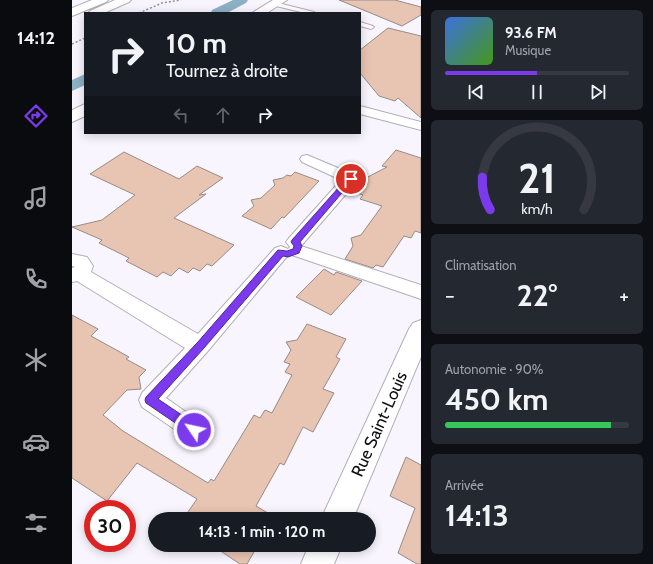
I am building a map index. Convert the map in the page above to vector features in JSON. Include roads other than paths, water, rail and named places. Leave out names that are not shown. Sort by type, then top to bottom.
[{"type":"main road","points":[[72,12],[102,0]]},
{"type":"main road","points":[[96,12],[125,0]]},
{"type":"main road","points":[[260,12],[277,2]]},
{"type":"main road","points":[[72,22],[84,17]]},
{"type":"main road","points":[[72,117],[84,110]]},
{"type":"main road","name":"Rue Saint-Louis","points":[[341,512],[421,329]]},
{"type":"main road","points":[[318,564],[323,552]]},
{"type":"street","points":[[361,110],[421,126]]},
{"type":"street","points":[[194,430],[150,400],[291,248],[351,179],[307,159]]},
{"type":"street","points":[[291,248],[421,292]]},
{"type":"street","points":[[74,270],[200,346]]},
{"type":"lane","points":[[277,2],[309,12]]},
{"type":"lane","points":[[361,24],[371,27]]},
{"type":"waterway","points":[[219,12],[242,0]]},
{"type":"waterway","points":[[72,86],[84,80]]}]
